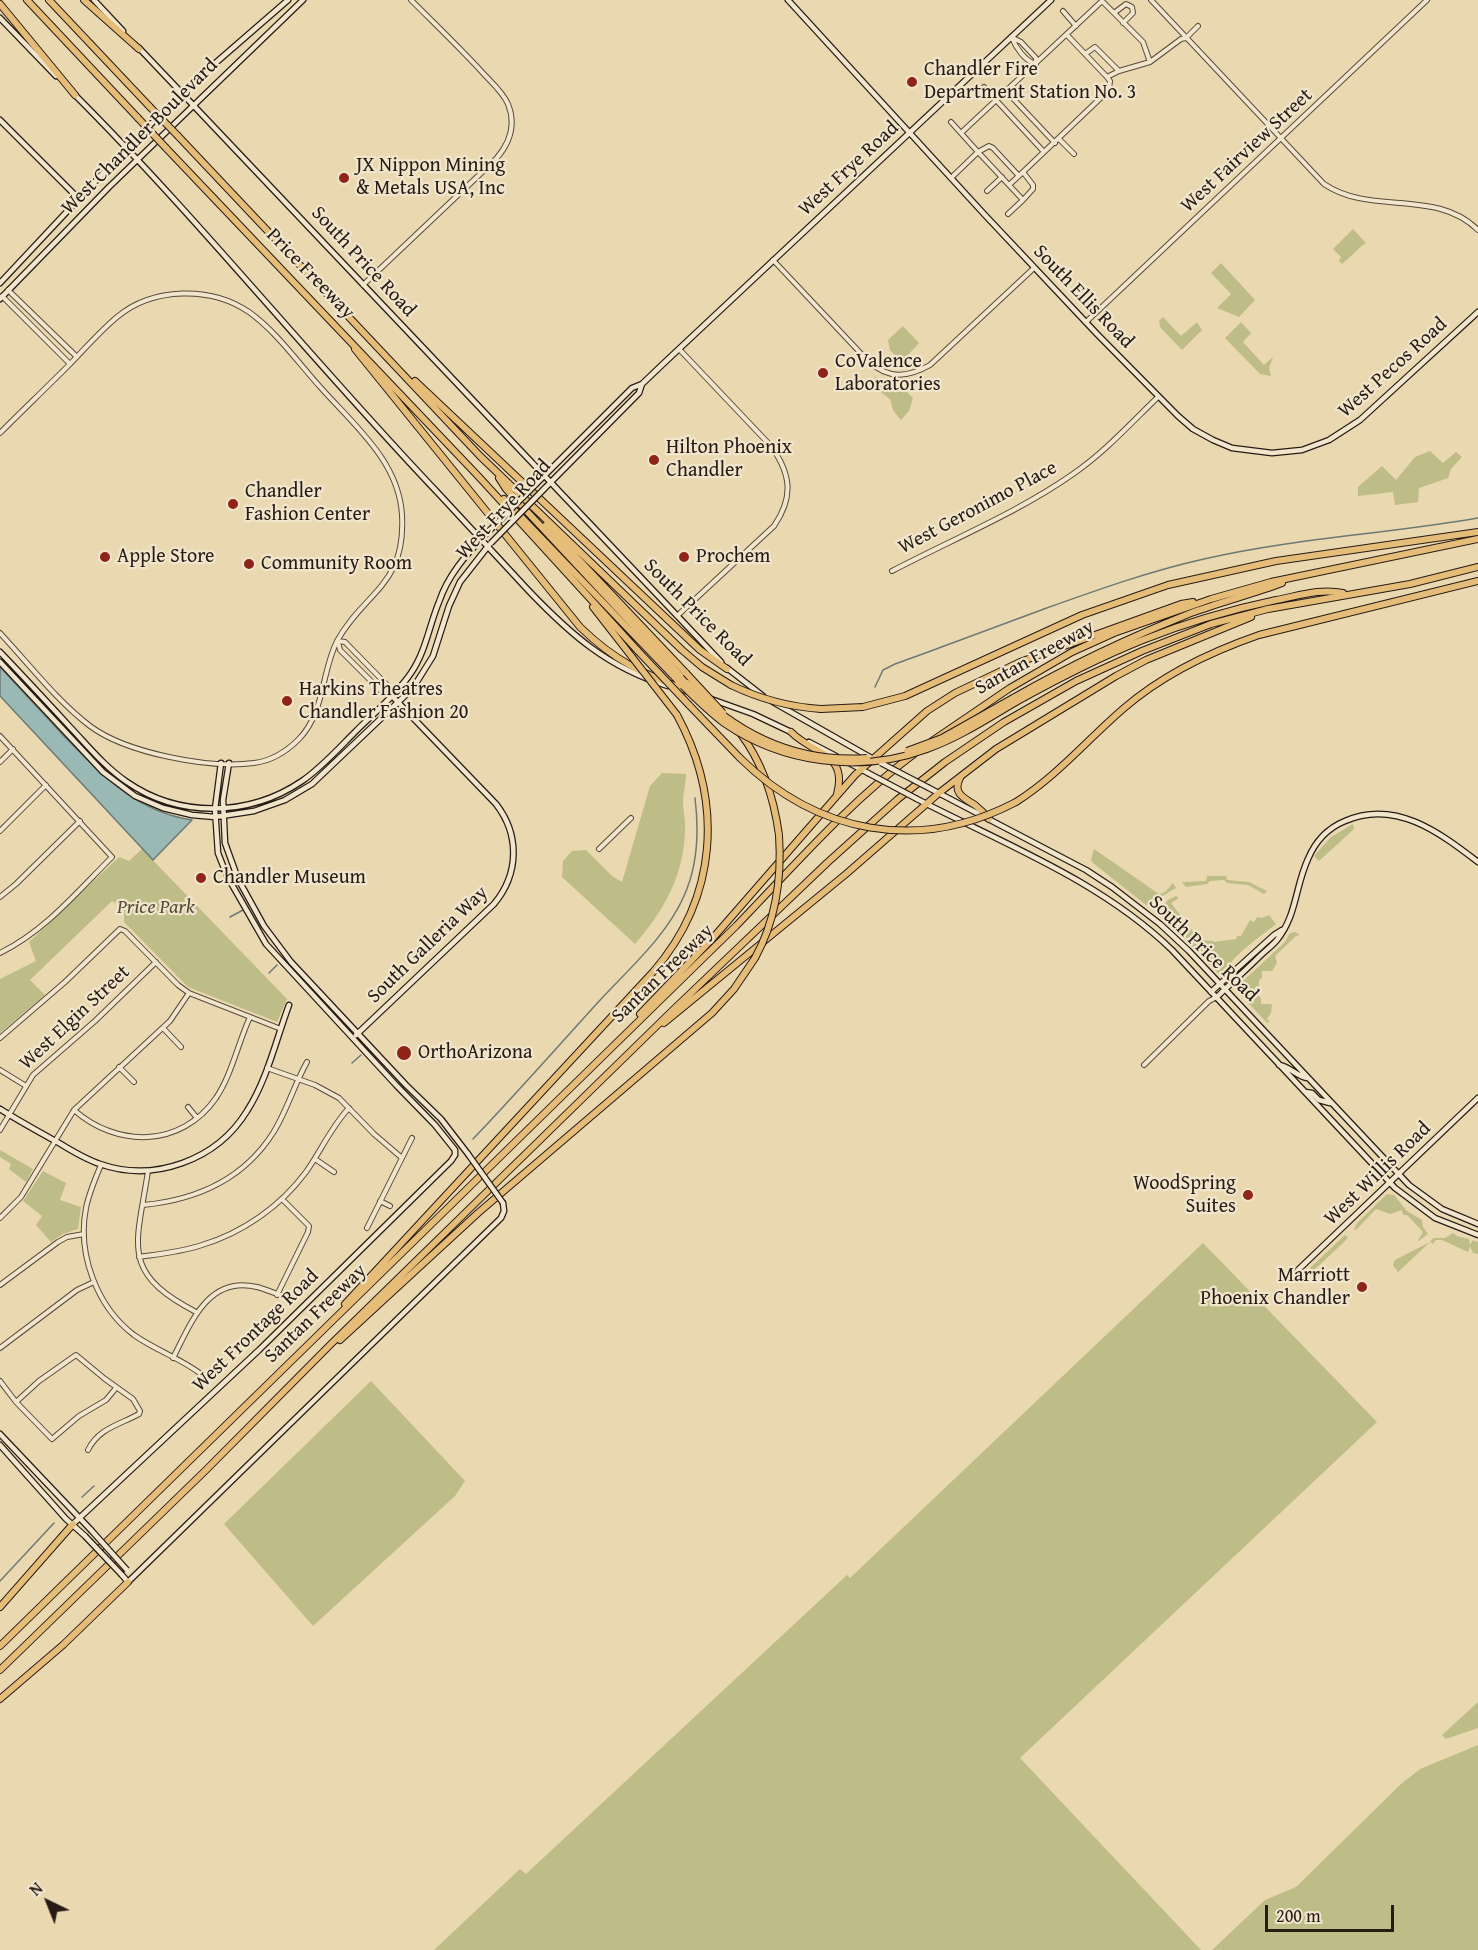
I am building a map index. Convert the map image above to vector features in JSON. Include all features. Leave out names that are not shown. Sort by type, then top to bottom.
[{"type":"highway","name":"Price Freeway","points":[[27,0],[340,329],[567,574]]},
{"type":"highway","name":"Price Freeway","points":[[50,0],[490,465]]},
{"type":"highway","points":[[84,0],[139,49]]},
{"type":"highway","points":[[0,4],[75,95]]},
{"type":"highway","points":[[340,329],[381,383],[580,627],[607,651],[633,669],[698,694]]},
{"type":"highway","points":[[369,337],[700,650],[728,669]]},
{"type":"highway","points":[[490,465],[506,489],[685,685]]},
{"type":"highway","points":[[287,1390],[470,1219],[712,1013],[734,989],[755,958],[770,923],[777,896],[780,865],[779,835],[772,800],[762,771],[749,745],[686,673],[511,490],[490,465]]},
{"type":"highway","points":[[490,465],[702,667],[731,685],[766,700],[821,709],[863,707],[890,701],[919,690],[1090,611],[1175,583],[1276,561],[1478,532]]},
{"type":"highway","points":[[479,477],[497,490],[685,685],[740,728],[764,740],[803,753],[847,758],[886,756],[924,746],[1099,657],[1181,624],[1241,607],[1328,590],[1347,594]]},
{"type":"highway","name":"Santan Freeway","points":[[0,1646],[736,926],[823,836],[904,762],[977,709],[1072,652],[1114,633],[1211,598],[1300,576],[1478,539]]},
{"type":"highway","name":"Santan Freeway","points":[[0,1670],[634,1049],[828,862],[924,778],[970,745],[1076,681],[1211,624],[1268,609],[1410,584],[1478,567]]},
{"type":"highway","points":[[567,574],[689,705],[765,781],[808,809],[844,823],[873,829],[916,831],[947,827],[981,818],[1016,801],[1050,777],[1139,696],[1194,662],[1228,646],[1478,580]]},
{"type":"highway","points":[[318,1335],[652,972],[678,938],[693,908],[702,880],[707,852],[708,824],[701,772],[694,751],[677,715],[567,574]]},
{"type":"highway","points":[[1015,700],[1083,660],[1133,637],[1192,613],[1300,576]]},
{"type":"highway","points":[[601,1057],[712,939],[861,769],[937,704],[978,680],[1020,662],[1181,604],[1211,598]]},
{"type":"highway","points":[[634,1049],[964,773],[1016,737],[1126,670],[1268,609]]},
{"type":"highway","points":[[791,732],[800,741],[828,757],[837,767],[840,781],[837,795]]},
{"type":"highway","points":[[964,773],[957,782],[960,795],[975,805],[989,819]]},
{"type":"highway","points":[[0,1607],[73,1524]]},
{"type":"highway","points":[[0,1699],[73,1636],[128,1582]]},
{"type":"street","name":"South Price Road","points":[[94,0],[728,669],[784,710],[1082,868],[1118,891],[1171,933],[1398,1175],[1429,1201],[1478,1224]]},
{"type":"street","name":"West Chandler Boulevard","points":[[0,282],[189,86],[288,0]]},
{"type":"street","name":"West Chandler Boulevard","points":[[1,296],[193,105],[303,0]]},
{"type":"street","points":[[363,285],[496,159],[505,148],[510,135],[511,115],[503,95],[434,21],[411,0]]},
{"type":"street","name":"South Ellis Road","points":[[788,0],[1034,268],[1158,397],[1185,423],[1202,434],[1233,448],[1255,452]]},
{"type":"street","name":"West Frye Road","points":[[0,652],[103,761],[125,781],[152,796],[170,803],[196,808],[219,809],[262,801],[298,784],[316,770],[392,696],[412,673],[422,656],[448,581],[485,535],[632,388],[642,384],[679,350],[1051,0]]},
{"type":"street","points":[[962,133],[1102,0],[1143,42],[1150,62]]},
{"type":"street","points":[[1151,0],[1320,180],[1344,195],[1367,201],[1439,207],[1461,216],[1478,230]]},
{"type":"street","name":"West Fairview Street","points":[[1086,322],[1427,0]]},
{"type":"street","points":[[1114,13],[1126,4],[1132,7],[1133,14],[1123,22]]},
{"type":"street","points":[[1063,11],[1076,26]]},
{"type":"street","name":"South Price Road","points":[[0,18],[137,160],[242,274],[376,427],[557,621],[605,658],[644,678],[740,709],[791,732],[926,804],[984,831],[1104,896],[1161,940],[1390,1183],[1414,1204],[1435,1218],[1478,1235]]},
{"type":"street","points":[[1107,77],[1150,62],[1181,39],[1186,38],[1198,26]]},
{"type":"street","points":[[1009,185],[1109,90],[1110,81],[1107,77],[1067,34]]},
{"type":"street","points":[[1011,37],[1016,47],[1031,62],[1036,63]]},
{"type":"street","points":[[1085,54],[1097,48],[1119,71]]},
{"type":"street","points":[[984,87],[1044,152]]},
{"type":"street","points":[[1006,91],[1055,143]]},
{"type":"street","points":[[1,122],[80,200]]},
{"type":"street","points":[[951,122],[1023,200]]},
{"type":"street","points":[[1059,139],[1074,154]]},
{"type":"street","points":[[951,178],[985,147],[993,148],[1019,176]]},
{"type":"street","points":[[1008,214],[1033,189],[1033,185],[1023,172]]},
{"type":"street","points":[[987,190],[1002,177]]},
{"type":"street","points":[[773,260],[868,361],[880,370],[897,376],[917,373],[930,365],[1034,268]]},
{"type":"street","points":[[0,282],[77,357]]},
{"type":"street","points":[[0,433],[117,316],[156,297],[178,294],[212,297],[231,303],[250,313],[275,336],[380,454],[393,477],[400,499],[402,516],[401,538],[395,566],[381,589],[338,641],[326,667],[318,708],[308,729],[298,741],[278,756],[255,763],[194,760],[145,751],[113,740],[73,711],[0,633]]},
{"type":"street","points":[[1,296],[70,364]]},
{"type":"street","name":"West Pecos Road","points":[[1255,452],[1302,450],[1346,431],[1478,312]]},
{"type":"street","points":[[677,616],[774,526],[783,511],[788,494],[786,475],[781,460],[771,446],[679,350]]},
{"type":"street","name":"West Frye Road","points":[[0,662],[103,772],[144,801],[183,813],[219,816],[263,809],[306,789],[329,770],[413,688],[434,656],[453,596],[467,571],[491,543],[639,393],[642,384]]},
{"type":"street","name":"West Geronimo Place","points":[[892,571],[1018,507],[1061,482],[1093,458],[1158,397]]},
{"type":"street","points":[[584,437],[590,442]]},
{"type":"street","name":"South Galleria Way","points":[[352,1038],[494,904],[506,887],[515,855],[509,825],[496,804],[392,696],[389,687],[345,642],[338,641],[340,650],[383,693],[392,696]]},
{"type":"street","points":[[0,736],[112,857],[51,919],[30,936],[0,953]]},
{"type":"street","points":[[0,762],[13,749]]},
{"type":"street","points":[[220,763],[218,853],[266,944],[441,1130],[454,1149],[455,1155],[468,1154]]},
{"type":"street","points":[[219,809],[229,763]]},
{"type":"street","points":[[0,831],[47,785]]},
{"type":"street","points":[[1144,1065],[1209,1001],[1217,997],[1277,940],[1294,909],[1305,865],[1312,849],[1328,831],[1357,816],[1384,813],[1406,817],[1478,861]]},
{"type":"street","points":[[0,1445],[128,1582],[502,1215],[502,1203],[441,1119],[357,1033],[291,962],[268,933],[231,865],[219,816]]},
{"type":"street","points":[[599,849],[631,818]]},
{"type":"street","points":[[0,897],[80,821]]},
{"type":"street","points":[[0,1038],[65,982],[120,929],[125,931],[189,993],[281,1029]]},
{"type":"street","points":[[1209,1001],[1212,992],[1220,984],[1282,930]]},
{"type":"street","name":"West Elgin Street","points":[[0,1130],[26,1086],[41,1066],[95,1021],[156,962]]},
{"type":"street","points":[[0,1218],[21,1197],[74,1110],[163,1028],[176,1014],[189,993]]},
{"type":"street","points":[[0,1109],[100,1165],[148,1171],[185,1162],[206,1152],[221,1141],[247,1111],[290,1005]]},
{"type":"street","points":[[74,1110],[92,1124],[123,1136],[143,1138],[161,1136],[177,1130],[208,1108],[223,1086],[250,1017]]},
{"type":"street","points":[[163,1028],[180,1047]]},
{"type":"street","points":[[143,1205],[190,1197],[209,1189],[231,1176],[253,1157],[273,1133],[307,1062]]},
{"type":"street","points":[[1279,1065],[1288,1066],[1301,1077],[1308,1078]]},
{"type":"street","points":[[119,1067],[134,1082]]},
{"type":"street","points":[[266,1067],[328,1092],[349,1108],[402,1158]]},
{"type":"street","points":[[0,1070],[26,1086]]},
{"type":"street","points":[[1305,1092],[1312,1093],[1319,1100],[1332,1104]]},
{"type":"street","name":"West Willis Road","points":[[1298,1270],[1478,1098]]},
{"type":"street","points":[[188,1107],[197,1118]]},
{"type":"street","points":[[139,1257],[202,1245],[224,1237],[262,1215],[282,1199],[315,1159],[338,1120],[349,1108]]},
{"type":"street","points":[[367,1228],[412,1138]]},
{"type":"street","name":"West Frontage Road","points":[[73,1524],[285,1325],[455,1155]]},
{"type":"street","points":[[315,1159],[334,1172]]},
{"type":"street","points":[[100,1165],[86,1210],[84,1234],[88,1265],[101,1298],[121,1323],[142,1341],[201,1374]]},
{"type":"street","points":[[148,1171],[136,1244],[139,1257],[148,1277],[157,1288],[169,1298],[196,1312]]},
{"type":"street","points":[[277,1295],[309,1226],[282,1199]]},
{"type":"street","points":[[380,1201],[390,1206]]},
{"type":"street","points":[[0,1286],[58,1242],[67,1237],[84,1234]]},
{"type":"street","points":[[0,1348],[77,1290],[94,1282]]},
{"type":"street","points":[[173,1358],[196,1312],[214,1294],[237,1286],[257,1287],[292,1298]]},
{"type":"street","points":[[16,1402],[39,1381],[76,1355],[133,1399],[140,1411],[139,1414],[102,1432],[94,1439],[88,1450]]},
{"type":"street","points":[[0,1381],[16,1402],[52,1439],[79,1416],[106,1400],[116,1388]]},
{"type":"street","points":[[0,1434],[134,1577]]},
{"type":"green space","points":[[1353,229],[1366,243],[1342,264],[1339,261],[1341,257],[1333,249]]},
{"type":"green space","points":[[1221,263],[1255,300],[1239,317],[1217,308],[1231,294],[1211,273]]},
{"type":"green space","points":[[1163,317],[1181,336],[1197,322],[1202,330],[1182,350],[1160,327],[1159,321]]},
{"type":"green space","points":[[1241,322],[1251,333],[1243,342],[1264,365],[1273,357],[1269,368],[1271,376],[1260,374],[1225,338]]},
{"type":"green space","points":[[903,326],[919,343],[907,356],[898,359],[890,350],[888,340]]},
{"type":"green space","points":[[875,377],[887,381],[892,392],[907,392],[913,398],[909,411],[901,420],[893,410],[890,399],[870,384]]},
{"type":"green space","points":[[1430,451],[1443,463],[1456,452],[1462,457],[1451,469],[1448,478],[1419,488],[1418,502],[1395,505],[1393,492],[1358,496],[1358,487],[1382,466],[1396,480],[1415,457]]},
{"type":"green space","points":[[662,773],[686,774],[683,802],[684,846],[671,892],[655,919],[635,944],[562,877],[563,861],[572,851],[586,850],[612,876],[622,882],[650,786]]},
{"type":"green space","points":[[1353,824],[1354,829],[1319,861],[1314,856],[1331,837]]},
{"type":"green space","name":"Price Park","points":[[142,849],[287,999],[277,1022],[188,987],[124,922],[124,908],[112,901],[30,980],[45,995],[0,1033],[0,979],[36,961],[29,942],[119,857],[129,861]]},
{"type":"green space","points":[[1094,849],[1159,894],[1165,892],[1173,883],[1176,888],[1146,905],[1093,863],[1091,860]]},
{"type":"green space","points":[[1207,876],[1226,876],[1227,880],[1249,882],[1267,891],[1264,894],[1248,885],[1227,883],[1224,880],[1186,887],[1182,882],[1206,881]]},
{"type":"green space","points":[[1176,896],[1179,898],[1171,903],[1197,937],[1201,937],[1201,940],[1214,942],[1236,939],[1237,936],[1241,936],[1250,920],[1254,922],[1257,917],[1262,918],[1269,915],[1276,924],[1241,952],[1227,970],[1219,974],[1161,915],[1161,908],[1168,900]]},
{"type":"green space","points":[[1295,932],[1300,935],[1296,936],[1275,956],[1277,963],[1272,971],[1262,971],[1262,978],[1259,980],[1261,1004],[1272,1004],[1271,1013],[1267,1019],[1270,1022],[1267,1023],[1237,991],[1236,985],[1285,942],[1290,933]]},
{"type":"green space","points":[[0,1150],[33,1169],[26,1182],[9,1169],[11,1164],[0,1157]]},
{"type":"green space","points":[[43,1171],[66,1183],[60,1200],[81,1207],[78,1229],[63,1234],[51,1242],[36,1225],[42,1216],[23,1201]]},
{"type":"green space","points":[[1387,1194],[1394,1195],[1407,1211],[1422,1220],[1423,1227],[1428,1234],[1417,1242],[1423,1232],[1407,1215],[1403,1215],[1402,1210],[1390,1214],[1376,1209],[1356,1230],[1354,1229],[1357,1223]]},
{"type":"green space","points":[[1453,1233],[1469,1239],[1470,1245],[1473,1240],[1478,1242],[1478,1254],[1473,1253],[1470,1246],[1468,1252],[1442,1240],[1436,1240],[1433,1244],[1430,1241],[1434,1238],[1445,1238]]},
{"type":"green space","points":[[1345,1235],[1348,1237],[1345,1241],[1312,1272],[1309,1272],[1311,1267]]},
{"type":"green space","points":[[1430,1242],[1398,1272],[1393,1265],[1395,1260]]},
{"type":"green space","points":[[1203,1243],[1377,1422],[1020,1758],[1201,1950],[434,1950],[520,1869],[526,1874],[847,1575],[850,1578]]},
{"type":"green space","points":[[371,1381],[465,1481],[455,1496],[313,1626],[224,1524]]},
{"type":"green space","points":[[1478,1702],[1478,1728],[1446,1739],[1442,1735]]},
{"type":"green space","points":[[1478,1745],[1478,1950],[1212,1950],[1265,1900],[1296,1887],[1401,1784],[1420,1769]]},
{"type":"water","points":[[0,667],[77,749],[120,789],[153,808],[192,820],[153,860],[0,696]]},
{"type":"waterway","points":[[875,687],[883,670],[895,664],[1084,595],[1164,569],[1272,546],[1478,518]]},
{"type":"waterway","points":[[473,1139],[648,950],[668,924],[684,896],[695,860],[697,835],[695,798]]},
{"type":"waterway","points":[[230,917],[243,910]]},
{"type":"waterway","points":[[269,973],[277,965]]},
{"type":"waterway","points":[[352,1063],[361,1055]]},
{"type":"waterway","points":[[82,1497],[94,1486]]},
{"type":"waterway","points":[[0,1581],[54,1523]]},
{"type":"place","name":"Chandler Fire Department Station No. 3","points":[[912,82]]},
{"type":"place","name":"JX Nippon Mining & Metals USA, Inc","points":[[344,178]]},
{"type":"place","name":"CoValence Laboratories","points":[[823,373]]},
{"type":"place","name":"Hilton Phoenix Chandler","points":[[654,460]]},
{"type":"place","name":"Chandler Fashion Center","points":[[233,504]]},
{"type":"place","name":"Apple Store","points":[[105,557]]},
{"type":"place","name":"Prochem","points":[[684,557]]},
{"type":"place","name":"Community Room","points":[[249,564]]},
{"type":"place","name":"Harkins Theatres Chandler Fashion 20","points":[[287,701]]},
{"type":"place","name":"Chandler Museum","points":[[201,878]]},
{"type":"place","name":"OrthoArizona","points":[[404,1053]]},
{"type":"place","name":"WoodSpring Suites","points":[[1248,1195]]},
{"type":"place","name":"Marriott Phoenix Chandler","points":[[1362,1287]]}]
